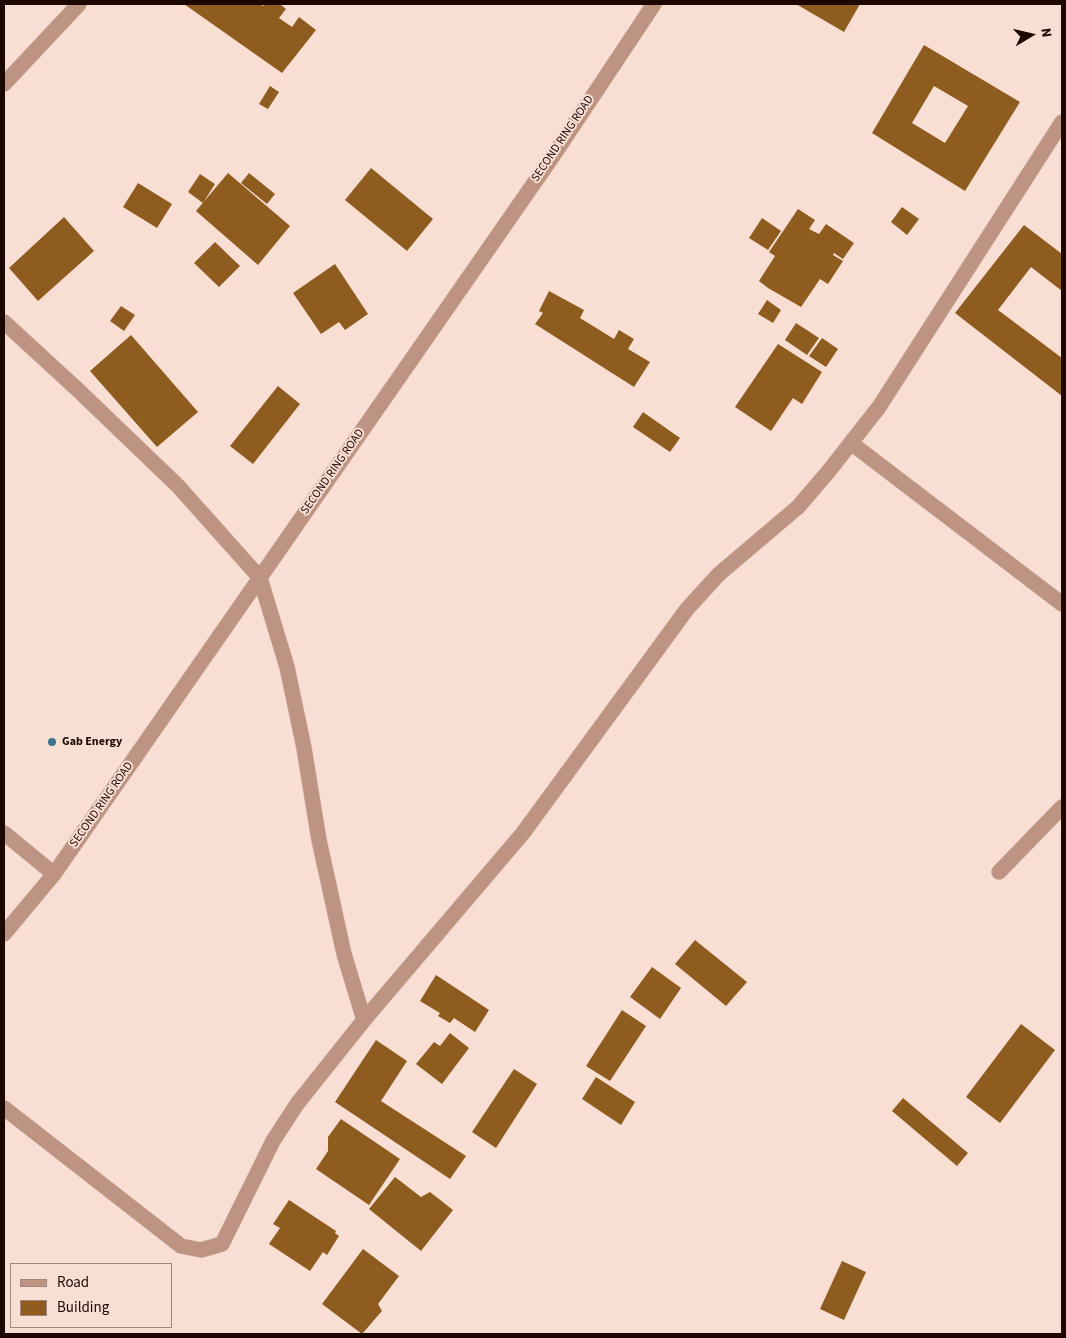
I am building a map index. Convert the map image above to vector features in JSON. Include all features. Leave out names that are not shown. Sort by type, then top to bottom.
[{"type":"street","points":[[4,84],[79,4]]},
{"type":"street","name":"SECOND RING ROAD","points":[[4,934],[54,874],[554,153],[651,5]]},
{"type":"street","points":[[4,1108],[181,1246],[201,1250],[222,1244],[273,1141],[298,1104],[364,1020],[523,833],[687,609],[719,574],[798,507],[879,407],[1062,122]]},
{"type":"street","points":[[4,322],[178,486],[260,578],[288,667],[304,748],[318,840],[344,954],[364,1020]]},
{"type":"street","points":[[851,443],[1062,604]]},
{"type":"street","points":[[999,872],[1062,807]]},
{"type":"street","points":[[4,833],[54,874]]},
{"type":"building","points":[[184,4],[260,4],[263,6],[265,4],[280,4],[286,9],[279,18],[292,27],[299,17],[316,30],[282,73]]},
{"type":"building","points":[[796,4],[860,4],[844,32]]},
{"type":"building","points":[[924,45],[1020,102],[965,191],[872,133]],"holes":[[[934,86],[968,106],[945,143],[912,123]]]},
{"type":"building","points":[[270,86],[279,92],[268,109],[259,104]]},
{"type":"building","points":[[371,168],[433,219],[407,251],[345,200]]},
{"type":"building","points":[[228,173],[290,226],[258,265],[196,211]]},
{"type":"building","points":[[249,173],[275,194],[267,204],[241,183]]},
{"type":"building","points":[[200,174],[215,184],[203,203],[188,192]]},
{"type":"building","points":[[138,183],[172,204],[157,228],[123,207]]},
{"type":"building","points":[[902,207],[919,219],[907,235],[891,222]]},
{"type":"building","points":[[798,209],[815,220],[809,229],[819,234],[826,224],[854,243],[843,259],[834,253],[833,255],[843,261],[828,284],[820,279],[801,307],[759,281],[775,256],[769,252]]},
{"type":"building","points":[[64,217],[94,251],[38,301],[9,268]]},
{"type":"building","points":[[762,218],[781,231],[768,250],[749,238]]},
{"type":"building","points":[[1024,225],[1062,254],[1062,291],[1031,267],[998,310],[1062,358],[1062,396],[955,313]]},
{"type":"building","points":[[215,242],[240,266],[219,287],[194,263]]},
{"type":"building","points":[[335,264],[368,314],[345,330],[339,322],[321,334],[293,293]]},
{"type":"building","points":[[549,291],[584,310],[580,318],[614,339],[619,330],[634,339],[628,349],[650,362],[634,387],[535,324],[543,313],[539,311]]},
{"type":"building","points":[[767,300],[781,310],[773,323],[758,314]]},
{"type":"building","points":[[121,306],[135,315],[124,331],[110,321]]},
{"type":"building","points":[[796,323],[819,338],[807,355],[785,340]]},
{"type":"building","points":[[131,335],[198,412],[157,447],[90,371]]},
{"type":"building","points":[[822,338],[838,349],[826,367],[809,356]]},
{"type":"building","points":[[778,344],[822,372],[802,404],[793,398],[771,431],[735,407]]},
{"type":"building","points":[[278,386],[300,404],[253,464],[230,446]]},
{"type":"building","points":[[643,412],[680,438],[670,452],[633,427]]},
{"type":"building","points":[[695,940],[747,982],[726,1006],[675,964]]},
{"type":"building","points":[[652,967],[681,988],[660,1019],[630,997]]},
{"type":"building","points":[[436,975],[489,1010],[475,1032],[454,1018],[450,1023],[438,1016],[440,1013],[420,1001]]},
{"type":"building","points":[[622,1010],[646,1026],[610,1081],[586,1066]]},
{"type":"building","points":[[1021,1024],[1055,1050],[1000,1123],[966,1097]]},
{"type":"building","points":[[450,1033],[469,1048],[442,1084],[416,1064],[434,1042],[440,1046]]},
{"type":"building","points":[[376,1040],[407,1061],[381,1101],[466,1156],[450,1179],[335,1102]]},
{"type":"building","points":[[514,1069],[537,1084],[496,1148],[472,1132]]},
{"type":"building","points":[[596,1077],[635,1102],[621,1125],[582,1099]]},
{"type":"building","points":[[903,1098],[968,1153],[957,1166],[892,1111]]},
{"type":"building","points":[[341,1119],[400,1159],[369,1205],[316,1169],[328,1151],[328,1137]]},
{"type":"building","points":[[395,1177],[421,1197],[430,1192],[453,1210],[421,1251],[369,1209]]},
{"type":"building","points":[[289,1200],[336,1231],[335,1233],[339,1236],[327,1255],[323,1252],[310,1271],[269,1244],[280,1228],[273,1224]]},
{"type":"building","points":[[363,1249],[399,1276],[378,1304],[382,1311],[362,1334],[322,1304]]},
{"type":"building","points":[[842,1261],[866,1272],[844,1320],[820,1309]]},
{"type":"place","name":"Gab Energy","points":[[52,742]]}]
